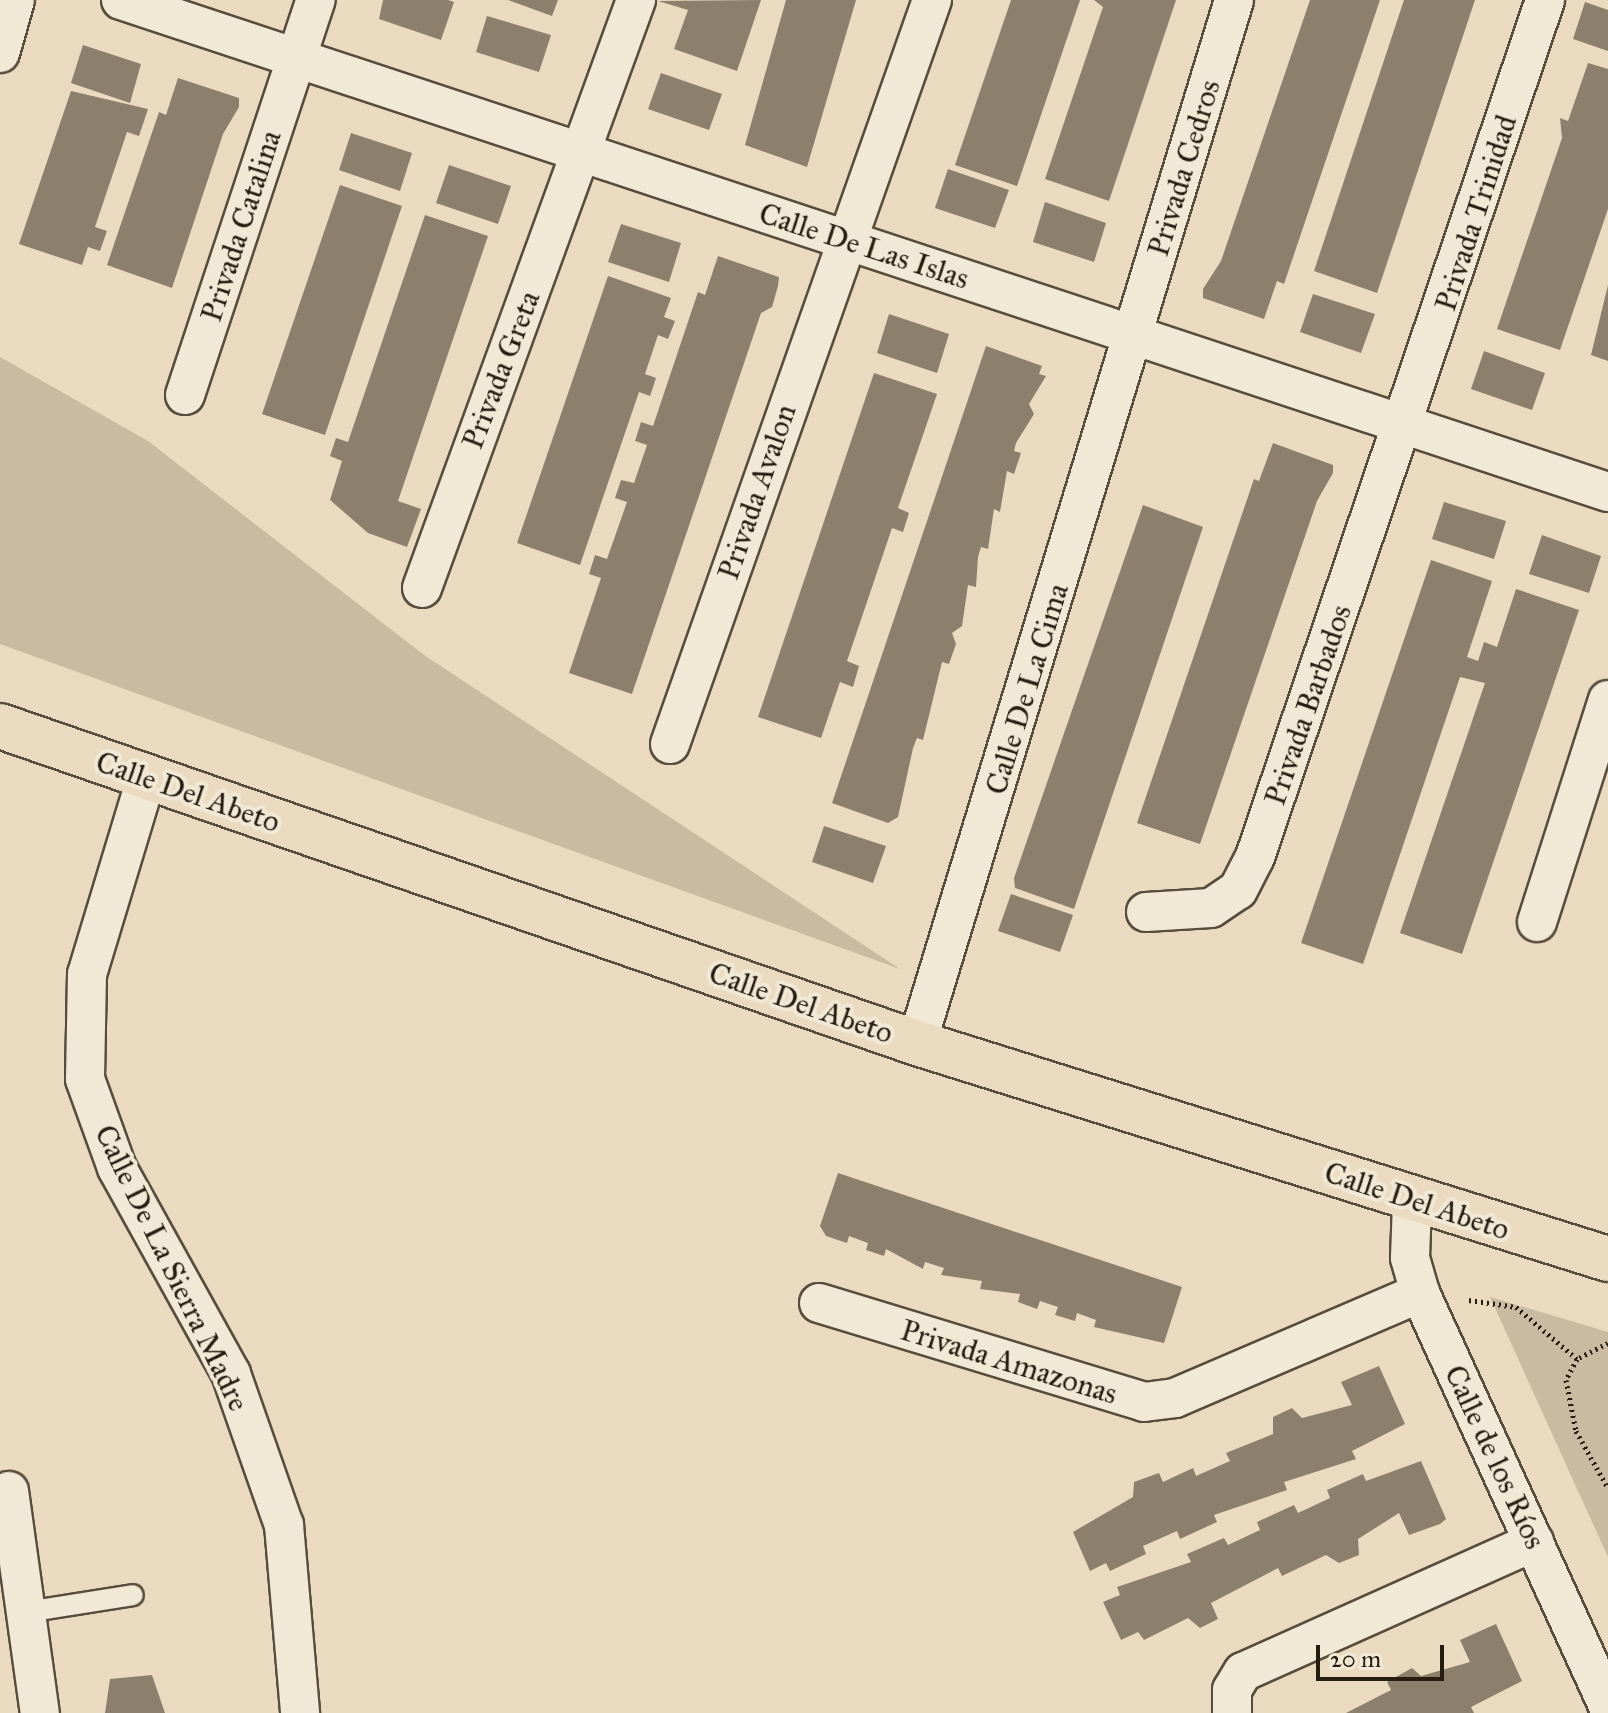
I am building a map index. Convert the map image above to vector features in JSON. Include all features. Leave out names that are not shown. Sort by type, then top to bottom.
[{"type":"main road","name":"Calle Del Abeto","points":[[0,726],[917,1043],[1149,1110],[1412,1203],[1608,1259]]},
{"type":"street","points":[[0,53],[15,0]]},
{"type":"street","name":"Calle De Las Islas","points":[[121,0],[1608,492]]},
{"type":"street","name":"Privada Catalina","points":[[185,395],[316,0]]},
{"type":"street","name":"Privada Greta","points":[[422,588],[636,0]]},
{"type":"street","name":"Privada Avalon","points":[[670,744],[932,0]]},
{"type":"street","name":"Privada Cedros","points":[[1133,335],[1234,0]]},
{"type":"street","name":"Privada Trinidad","points":[[1406,426],[1545,0]]},
{"type":"street","name":"Calle De La Cima","points":[[917,1043],[1133,335]]},
{"type":"street","name":"Privada Barbados","points":[[1146,912],[1211,908],[1238,890],[1406,426]]},
{"type":"street","points":[[1537,922],[1608,700]]},
{"type":"street","name":"Calle De La Sierra Madre","points":[[146,779],[87,974],[85,1079],[117,1168],[231,1374],[284,1525],[300,1713]]},
{"type":"street","name":"Calle de los Ríos","points":[[1412,1203],[1410,1258],[1420,1293],[1608,1705]]},
{"type":"street","name":"Privada Amazonas","points":[[819,1303],[1144,1402],[1175,1398],[1420,1293]]},
{"type":"street","points":[[9,1491],[40,1713]]},
{"type":"street","points":[[1232,1713],[1232,1690],[1243,1672],[1534,1542]]},
{"type":"lane","points":[[26,1612],[133,1595]]},
{"type":"path","points":[[1420,1293],[1516,1307],[1577,1359]]},
{"type":"path","points":[[1608,1343],[1577,1359],[1566,1401],[1608,1488]]},
{"type":"shaded area","points":[[0,357],[148,441],[424,655],[900,969],[0,644]]},
{"type":"shaded area","points":[[1490,1297],[1608,1332],[1608,1557]]},
{"type":"building","points":[[383,0],[454,2],[441,40],[379,19]]},
{"type":"building","points":[[508,0],[558,0],[552,16]]},
{"type":"building","points":[[761,0],[737,71],[674,49],[688,10],[658,1]]},
{"type":"building","points":[[786,0],[856,0],[807,167],[745,145]]},
{"type":"building","points":[[1011,0],[1080,0],[1017,186],[955,165]]},
{"type":"building","points":[[1094,0],[1176,0],[1109,201],[1045,179],[1103,7]]},
{"type":"building","points":[[1310,0],[1380,0],[1284,284],[1277,281],[1264,319],[1203,298],[1203,289],[1221,261]]},
{"type":"building","points":[[1404,0],[1475,0],[1377,293],[1314,271]]},
{"type":"building","points":[[1585,2],[1608,10],[1608,51],[1573,39]]},
{"type":"building","points":[[487,16],[551,35],[539,72],[476,52]]},
{"type":"building","points":[[83,45],[141,64],[130,103],[71,83]]},
{"type":"building","points":[[1588,63],[1608,69],[1608,209],[1560,350],[1497,329],[1562,138],[1560,118],[1568,121]]},
{"type":"building","points":[[661,73],[722,94],[709,130],[648,109]]},
{"type":"building","points":[[178,78],[239,98],[239,107],[223,134],[172,288],[107,265],[159,112],[166,115]]},
{"type":"building","points":[[71,91],[148,109],[139,136],[127,132],[95,227],[107,231],[100,251],[88,247],[82,265],[19,244]]},
{"type":"building","points":[[351,133],[412,153],[400,191],[339,170]]},
{"type":"building","points":[[449,165],[511,186],[498,224],[436,203]]},
{"type":"building","points":[[948,169],[1009,190],[995,228],[935,208]]},
{"type":"building","points":[[340,185],[402,206],[325,435],[262,414]]},
{"type":"building","points":[[1045,202],[1106,223],[1094,262],[1033,242]]},
{"type":"building","points":[[425,215],[488,236],[398,501],[421,509],[407,547],[368,533],[330,500],[342,461],[330,456],[336,438],[348,442]]},
{"type":"building","points":[[621,224],[681,243],[669,282],[608,262]]},
{"type":"building","points":[[718,256],[779,277],[778,286],[772,307],[761,313],[632,694],[569,673],[601,578],[589,574],[595,555],[607,559],[627,502],[615,498],[621,480],[634,483],[647,445],[635,441],[641,422],[653,426],[698,292],[705,295]]},
{"type":"building","points":[[608,276],[671,298],[664,317],[675,321],[668,339],[658,335],[645,374],[656,378],[650,396],[639,392],[580,565],[517,543]]},
{"type":"building","points":[[1608,285],[1608,361],[1591,355]]},
{"type":"building","points":[[1313,294],[1375,314],[1361,353],[1300,332]]},
{"type":"building","points":[[889,314],[949,334],[937,373],[877,353]]},
{"type":"building","points":[[986,346],[1042,366],[1039,374],[1046,376],[1029,404],[1034,414],[1016,443],[1014,451],[1021,453],[1014,474],[1007,471],[1000,512],[994,509],[988,549],[981,547],[976,587],[968,585],[962,626],[952,633],[956,644],[949,664],[942,662],[923,740],[917,738],[913,748],[898,817],[888,823],[832,803]]},
{"type":"building","points":[[1484,351],[1545,373],[1532,410],[1471,389]]},
{"type":"building","points":[[874,373],[937,394],[898,508],[909,513],[903,532],[892,528],[847,661],[859,666],[853,687],[840,682],[821,738],[758,717]]},
{"type":"building","points":[[1273,443],[1333,465],[1333,473],[1317,501],[1200,844],[1137,823],[1254,479],[1259,481]]},
{"type":"building","points":[[1444,502],[1506,521],[1494,559],[1432,539]]},
{"type":"building","points":[[1143,505],[1203,527],[1074,909],[1015,888],[1014,878]]},
{"type":"building","points":[[1542,535],[1601,556],[1589,593],[1529,574]]},
{"type":"building","points":[[1431,560],[1492,581],[1467,657],[1478,661],[1484,642],[1497,647],[1516,589],[1579,610],[1462,954],[1400,933],[1485,683],[1460,677],[1363,964],[1301,943]]},
{"type":"building","points":[[824,826],[886,846],[873,883],[812,862]]},
{"type":"building","points":[[1011,894],[1073,915],[1060,952],[998,931]]},
{"type":"building","points":[[838,1173],[1182,1287],[1164,1343],[1094,1327],[1096,1320],[1077,1313],[1075,1321],[1055,1315],[1058,1307],[1040,1301],[1037,1309],[1018,1302],[1020,1294],[980,1289],[982,1281],[941,1275],[944,1268],[925,1262],[923,1269],[886,1249],[884,1256],[866,1250],[868,1243],[849,1236],[847,1243],[826,1236],[820,1226]]},
{"type":"building","points":[[1379,1366],[1405,1424],[1352,1451],[1356,1459],[1284,1482],[1287,1490],[1214,1515],[1217,1522],[1180,1539],[1177,1531],[1143,1546],[1146,1554],[1110,1571],[1106,1563],[1090,1571],[1073,1532],[1133,1497],[1134,1482],[1159,1473],[1163,1482],[1193,1468],[1196,1476],[1230,1461],[1226,1453],[1273,1434],[1273,1417],[1292,1408],[1302,1418],[1352,1405],[1341,1382]]},
{"type":"building","points":[[1421,1461],[1446,1519],[1440,1524],[1409,1535],[1399,1513],[1358,1539],[1359,1555],[1339,1563],[1326,1555],[1282,1576],[1278,1568],[1211,1603],[1218,1619],[1200,1628],[1188,1618],[1144,1640],[1138,1632],[1121,1640],[1103,1602],[1120,1595],[1117,1587],[1191,1562],[1187,1554],[1224,1538],[1228,1545],[1260,1530],[1257,1522],[1294,1505],[1298,1513],[1330,1498],[1327,1490],[1363,1474],[1366,1481]]},
{"type":"building","points":[[1496,1624],[1522,1681],[1471,1707],[1474,1713],[1346,1713],[1391,1690],[1387,1682],[1412,1668],[1421,1676],[1470,1662],[1460,1640]]},
{"type":"building","points":[[152,1675],[165,1713],[105,1713],[110,1679]]}]
